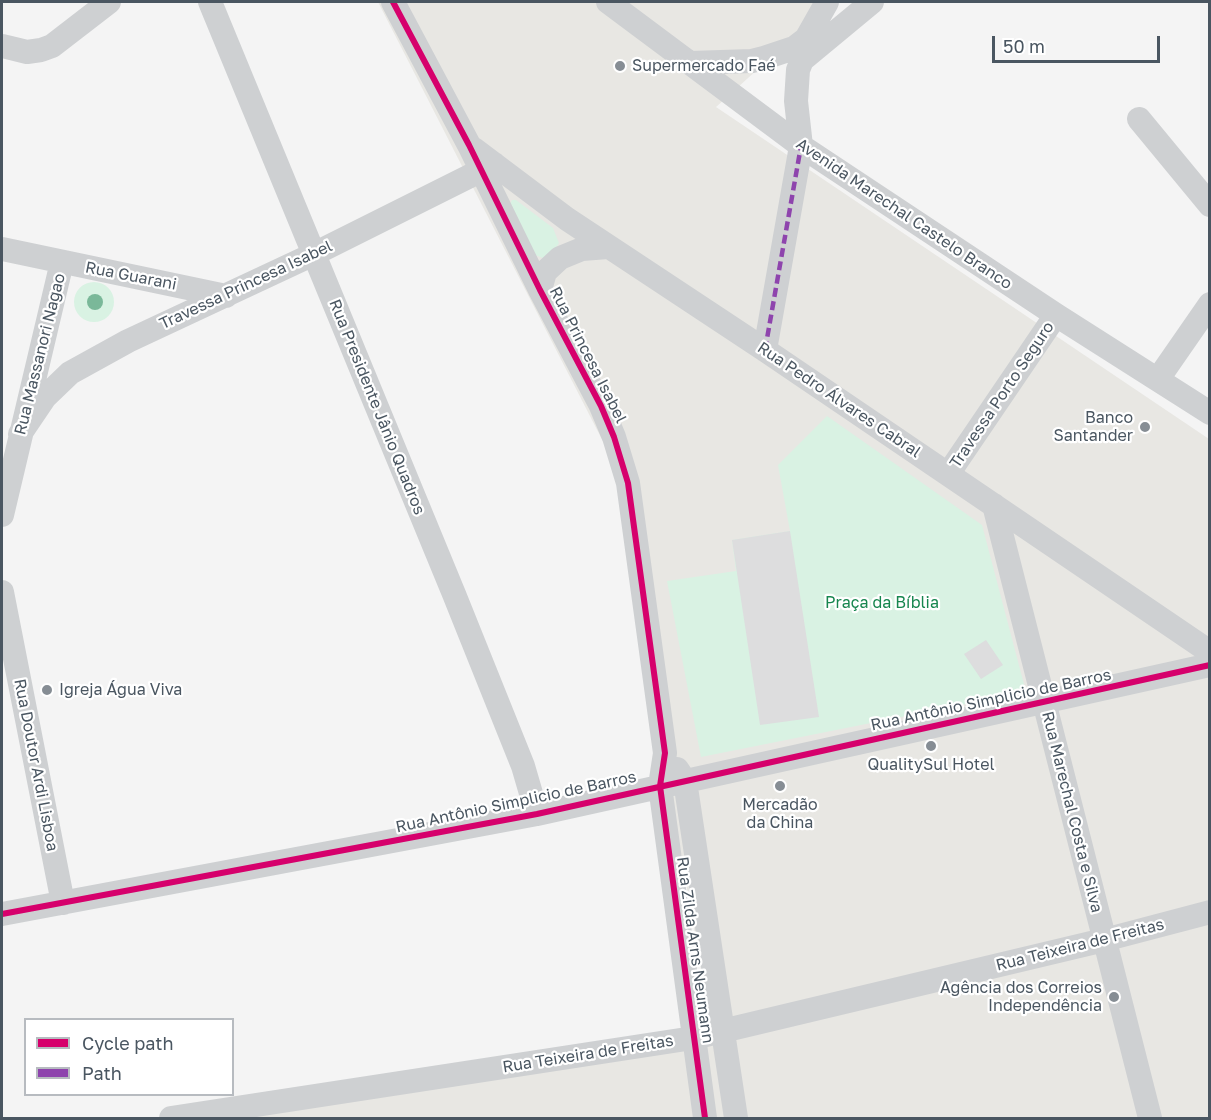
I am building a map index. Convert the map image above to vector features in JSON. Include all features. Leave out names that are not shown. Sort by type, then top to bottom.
[{"type":"street","points":[[2,46],[27,52],[52,46],[109,2]]},
{"type":"street","name":"Rua Presidente Jânio Quadros","points":[[210,2],[471,636],[523,766],[537,814]]},
{"type":"street","name":"Rua Princesa Isabel","points":[[393,2],[470,145],[488,168],[540,290],[601,406],[614,437],[628,483],[665,753],[660,786]]},
{"type":"street","points":[[806,41],[827,2]]},
{"type":"street","points":[[690,63],[752,61],[779,54],[806,41],[849,2]]},
{"type":"street","points":[[765,350],[801,146],[797,123],[795,82],[798,70],[802,60],[872,2]]},
{"type":"street","name":"Avenida Marechal Castelo Branco","points":[[617,4],[690,63],[801,146],[1209,413]]},
{"type":"street","points":[[1139,119],[1209,205]]},
{"type":"street","name":"Travessa Princesa Isabel","points":[[20,434],[45,397],[70,373],[128,341],[314,254],[488,168]]},
{"type":"street","name":"Rua Pedro Álvares Cabral","points":[[488,168],[765,350],[1209,652]]},
{"type":"street","points":[[540,290],[545,272],[560,258],[582,249],[608,247]]},
{"type":"street","name":"Rua Guarani","points":[[2,249],[226,296]]},
{"type":"street","name":"Rua Massanori Nagao","points":[[2,512],[62,262]]},
{"type":"street","points":[[1158,379],[1209,304]]},
{"type":"street","name":"Travessa Porto Seguro","points":[[948,474],[1056,315]]},
{"type":"street","name":"Rua Marechal Costa e Silva","points":[[994,505],[1150,1119]]},
{"type":"street","name":"Rua Doutor Ardi Lisboa","points":[[2,592],[63,903]]},
{"type":"street","name":"Rua Antônio Simplicio de Barros","points":[[2,914],[537,814],[1209,665]]},
{"type":"street","name":"Rua Princesa Isabel","points":[[665,753],[685,781]]},
{"type":"street","name":"Rua Zilda Arns Neumann","points":[[685,781],[736,1119]]},
{"type":"street","name":"Rua Zilda Arns Neumann","points":[[660,786],[705,1119]]},
{"type":"street","name":"Rua Teixeira de Freitas","points":[[171,1119],[693,1038],[1104,940],[1209,912]]},
{"type":"shaded area","points":[[378,2],[832,2],[716,107],[1209,439],[1209,1118],[175,1118],[711,1027],[613,461]]},
{"type":"green space","points":[[512,200],[516,200],[553,228],[559,243],[553,252],[543,258],[535,255],[510,204]]},
{"type":"green space","points":[[94,282],[108,288],[114,302],[108,316],[94,322],[80,316],[74,302],[80,288]]},
{"type":"green space","name":"Praça da Bíblia","points":[[827,416],[982,525],[1026,692],[701,757],[667,581],[736,571],[732,540],[790,531],[778,465]]},
{"type":"building","points":[[790,531],[819,717],[760,725],[732,540]]},
{"type":"building","points":[[986,640],[1003,665],[981,679],[964,654]]},
{"type":"marked path","points":[[765,350],[801,146]]},
{"type":"cycle path","points":[[393,2],[469,145],[540,290],[601,406],[614,437],[628,483],[665,753],[660,786],[705,1118]]},
{"type":"cycle path","points":[[2,914],[537,814],[1210,665]]},
{"type":"place","name":"Supermercado Faé","points":[[620,66]]},
{"type":"place","name":"Banco Santander","points":[[1145,427]]},
{"type":"place","name":"Igreja Água Viva","points":[[47,690]]},
{"type":"place","name":"QualitySul Hotel","points":[[931,746]]},
{"type":"place","name":"Mercadão da China","points":[[780,786]]},
{"type":"place","name":"Agência dos Correios Independência","points":[[1114,997]]}]
